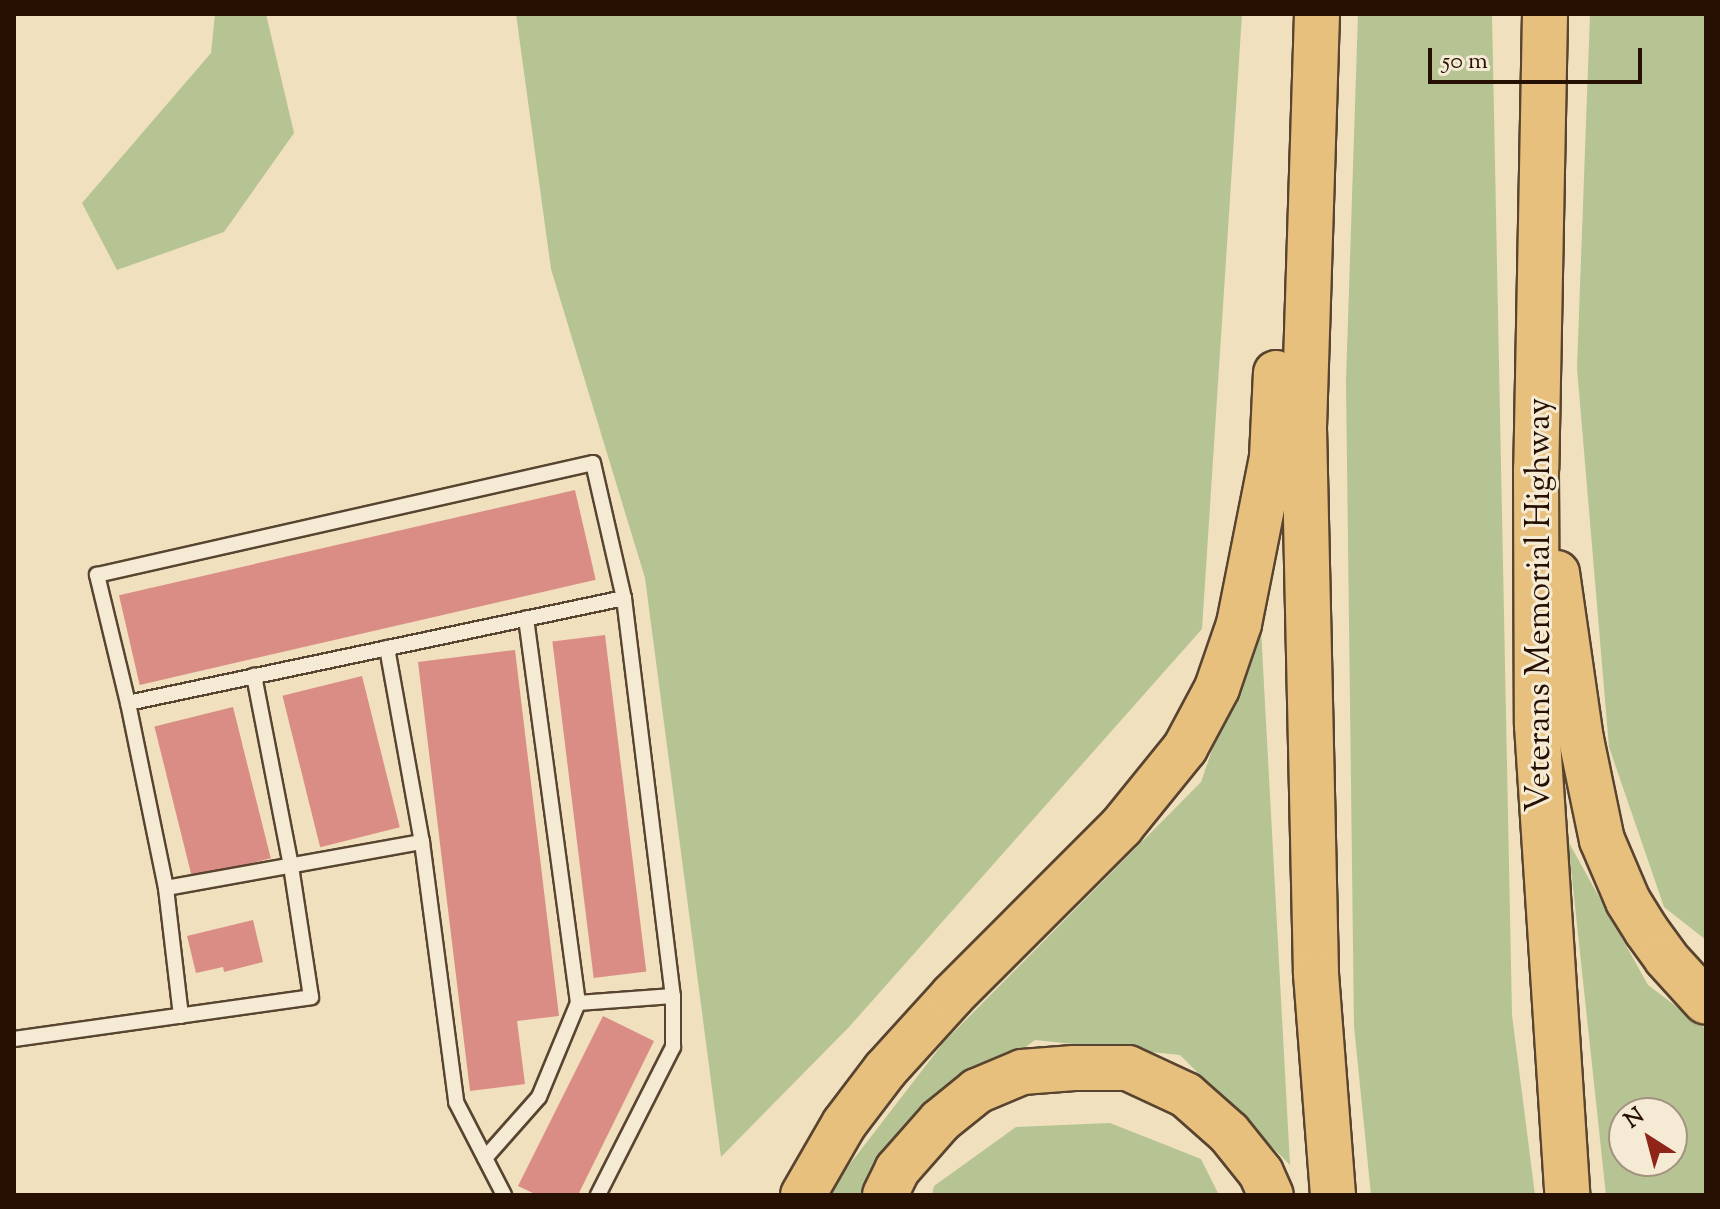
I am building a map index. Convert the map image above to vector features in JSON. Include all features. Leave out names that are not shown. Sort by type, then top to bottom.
[{"type":"highway","points":[[1317,14],[1304,428],[1316,974],[1333,1195]]},
{"type":"highway","name":"Veterans Memorial Highway","points":[[1545,14],[1536,538],[1537,725],[1567,1195]]},
{"type":"highway","points":[[803,1195],[844,1124],[885,1070],[953,995],[1144,802],[1185,748],[1202,718],[1217,688],[1239,624],[1272,457],[1286,287],[1309,254]]},
{"type":"highway","points":[[1536,538],[1556,571],[1559,582],[1581,739],[1602,840],[1628,901],[1646,930],[1666,958],[1706,1002]]},
{"type":"highway","points":[[885,1195],[897,1170],[940,1121],[977,1091],[1022,1072],[1074,1068],[1128,1068],[1186,1095],[1229,1133],[1261,1173],[1271,1195]]},
{"type":"lane","points":[[181,1016],[166,888],[128,703],[97,575],[593,463],[624,598],[673,996],[673,1047],[598,1195]]},
{"type":"lane","points":[[128,703],[624,598]]},
{"type":"lane","points":[[485,1158],[539,1097],[578,1003],[526,619]]},
{"type":"lane","points":[[387,648],[422,842],[456,1102],[504,1195]]},
{"type":"lane","points":[[14,1039],[311,997],[291,866],[254,676]]},
{"type":"lane","points":[[166,888],[422,842]]},
{"type":"lane","points":[[578,1003],[673,996]]},
{"type":"green space","points":[[215,14],[266,14],[294,133],[224,232],[117,270],[82,203],[211,53]]},
{"type":"green space","points":[[516,14],[1242,14],[1202,629],[849,1027],[721,1157],[645,578],[551,269]]},
{"type":"green space","points":[[1358,14],[1492,14],[1512,1015],[1535,1195],[1371,1195],[1354,1026],[1346,381]]},
{"type":"green space","points":[[1590,14],[1706,14],[1706,940],[1664,907],[1609,747],[1577,368]]},
{"type":"green space","points":[[1260,611],[1290,1165],[1180,1055],[1035,1040],[878,1155],[865,1195],[826,1195],[944,1042],[1201,782]]},
{"type":"green space","points":[[1568,841],[1648,985],[1706,1029],[1706,1195],[1606,1195]]},
{"type":"green space","points":[[1110,1123],[1201,1159],[1219,1195],[932,1195],[934,1186],[1016,1127]]},
{"type":"building","points":[[575,490],[596,580],[140,685],[119,595]]},
{"type":"building","points":[[605,635],[646,971],[594,978],[552,641]]},
{"type":"building","points":[[515,650],[559,1016],[517,1021],[525,1084],[470,1091],[418,662]]},
{"type":"building","points":[[362,676],[400,827],[320,847],[282,696]]},
{"type":"building","points":[[233,707],[271,858],[192,878],[154,727]]},
{"type":"building","points":[[253,920],[263,962],[224,972],[223,967],[196,973],[187,936]]},
{"type":"building","points":[[603,1016],[654,1041],[578,1195],[537,1195],[518,1186]]}]
